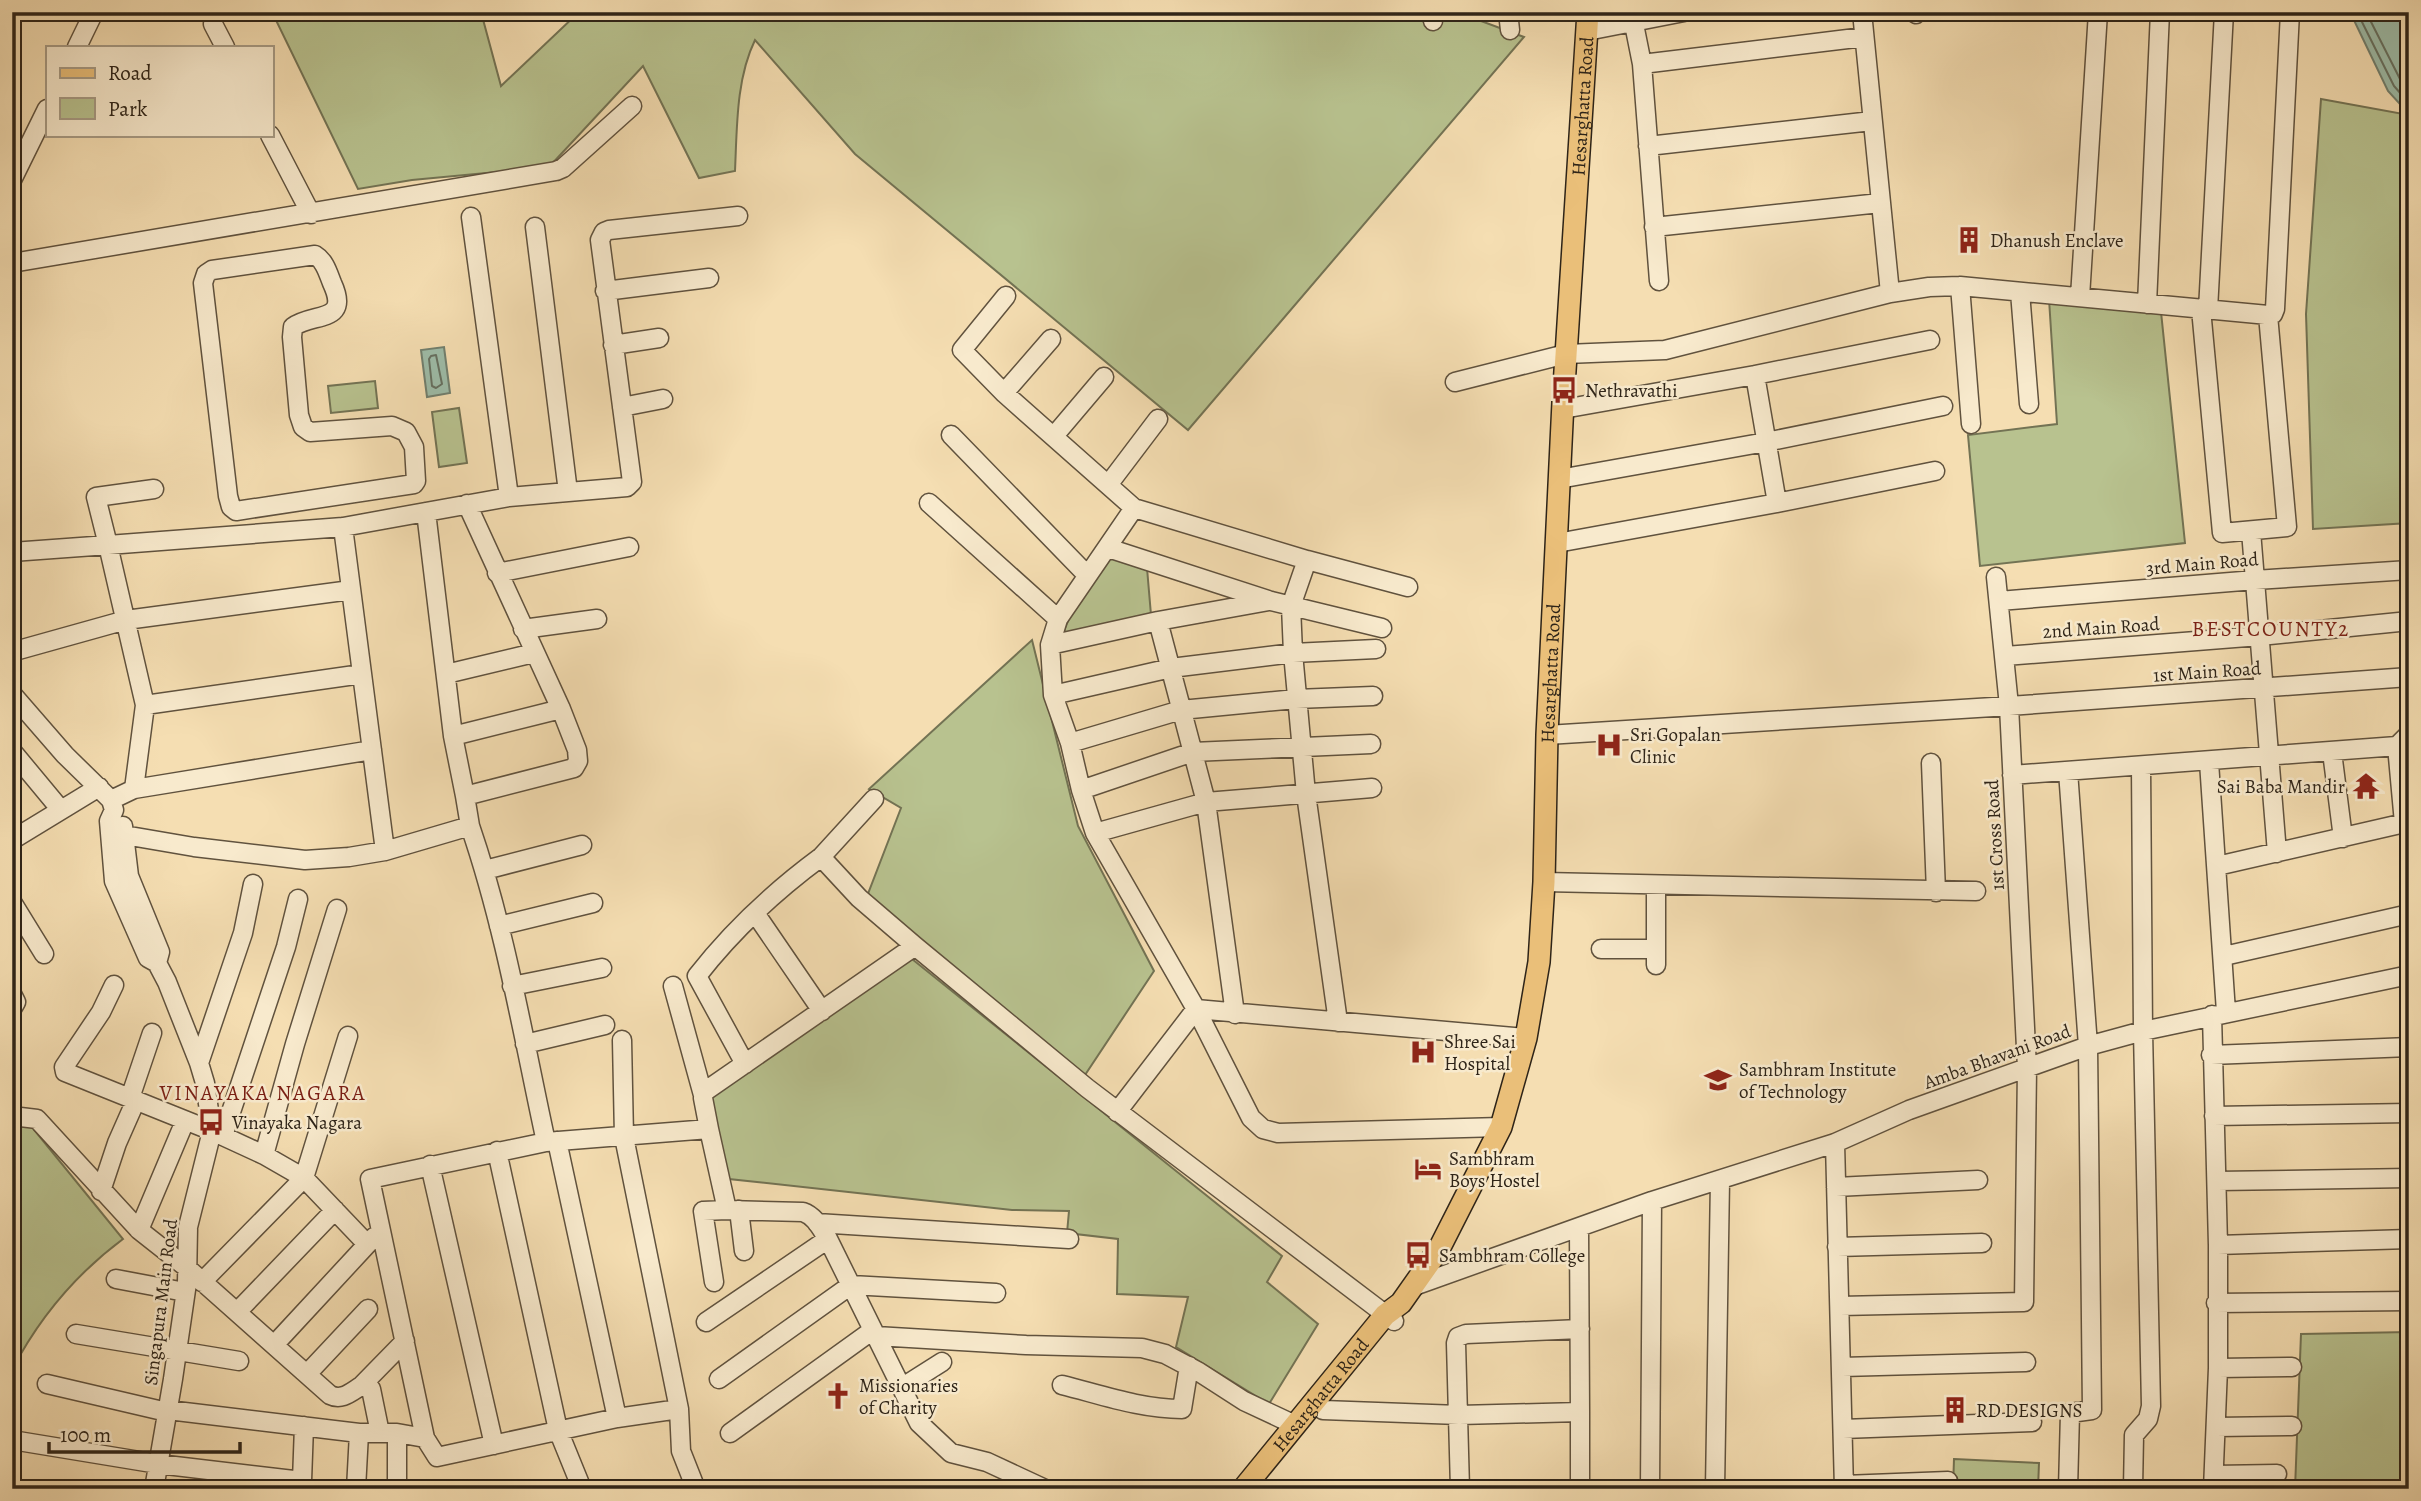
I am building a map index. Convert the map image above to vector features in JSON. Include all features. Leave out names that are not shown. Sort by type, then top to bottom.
[{"type":"main road","name":"Hesarghatta Road","points":[[1258,1489],[1319,1406],[1414,1286],[1439,1249],[1501,1127],[1526,1038],[1539,962],[1544,882],[1547,735],[1559,479],[1588,22]]},
{"type":"main road","name":"Hesarghatta Road","points":[[1243,1489],[1295,1425],[1319,1406]]},
{"type":"street","points":[[77,46],[94,12]]},
{"type":"street","points":[[1588,22],[1634,24],[1684,12]]},
{"type":"street","points":[[1862,12],[1890,293]]},
{"type":"street","points":[[2080,298],[2098,12]]},
{"type":"street","points":[[2147,304],[2160,12]]},
{"type":"street","points":[[2224,12],[2204,309],[2222,533],[2287,527],[2268,315]]},
{"type":"street","points":[[1455,382],[1566,354],[1665,350],[1890,293],[1929,287],[1960,286],[2273,314],[2290,12]]},
{"type":"street","points":[[213,24],[224,46]]},
{"type":"street","points":[[1634,24],[1642,64],[1659,281]]},
{"type":"street","points":[[1642,64],[1864,37]]},
{"type":"street","points":[[12,263],[560,170],[632,106]]},
{"type":"street","points":[[12,180],[46,111]]},
{"type":"street","points":[[1648,146],[1872,121]]},
{"type":"street","points":[[271,136],[311,214]]},
{"type":"street","points":[[1654,227],[1880,203]]},
{"type":"street","points":[[12,552],[343,527],[509,497],[627,487],[632,482],[600,240],[604,232],[738,216]]},
{"type":"street","points":[[471,217],[509,497]]},
{"type":"street","points":[[536,227],[568,492]]},
{"type":"street","points":[[315,255],[321,259],[337,294],[337,303],[335,310],[326,317],[300,322],[293,327],[299,415],[303,427],[310,432],[392,426],[406,432],[414,447],[414,484],[359,492],[236,511],[231,507],[203,283],[206,274],[212,270],[289,257],[315,255]]},
{"type":"street","points":[[605,291],[709,278]]},
{"type":"street","points":[[1960,286],[1972,424]]},
{"type":"street","points":[[2020,292],[2029,404]]},
{"type":"street","points":[[1006,296],[962,350],[1004,393],[1134,508],[1408,587]]},
{"type":"street","points":[[613,345],[659,338]]},
{"type":"street","points":[[1004,393],[1051,339]]},
{"type":"street","points":[[1563,409],[1930,340]]},
{"type":"street","points":[[1755,375],[1777,503]]},
{"type":"street","points":[[1054,436],[1104,377]]},
{"type":"street","points":[[622,407],[663,400]]},
{"type":"street","points":[[1559,479],[1766,442],[1943,406]]},
{"type":"street","points":[[1108,485],[1158,419]]},
{"type":"street","points":[[951,435],[1087,575]]},
{"type":"street","points":[[1556,542],[1777,503],[1935,471]]},
{"type":"street","points":[[134,789],[145,705],[96,496],[153,489]]},
{"type":"street","points":[[382,489],[387,518]]},
{"type":"street","points":[[359,492],[365,522]]},
{"type":"street","points":[[929,503],[1058,620]]},
{"type":"street","points":[[465,796],[574,768],[578,761],[577,750],[561,709],[467,504]]},
{"type":"street","points":[[1134,508],[1058,620],[1050,645],[1054,695],[1095,833],[1196,1009],[1251,1118],[1263,1129],[1278,1133],[1501,1127]]},
{"type":"street","points":[[426,512],[453,736],[470,826],[485,870],[499,926],[525,1044],[552,1141],[617,1418]]},
{"type":"street","points":[[343,527],[385,851]]},
{"type":"street","points":[[2252,531],[2277,853]]},
{"type":"street","points":[[497,573],[629,547]]},
{"type":"street","points":[[1108,548],[1271,601],[1382,628]]},
{"type":"street","points":[[1307,560],[1292,606],[1296,699],[1306,794],[1338,1022]]},
{"type":"street","name":"3rd Main Road","points":[[1999,601],[2409,570]]},
{"type":"street","name":"1st Cross Road","points":[[1840,1306],[2024,1302],[2027,1068],[2009,706],[1996,577]]},
{"type":"street","points":[[13,652],[126,620],[351,590]]},
{"type":"street","points":[[1050,645],[1158,621],[1271,601]]},
{"type":"street","points":[[523,629],[597,619]]},
{"type":"street","points":[[1158,621],[1206,802],[1235,1014]]},
{"type":"street","name":"2nd Main Road","points":[[2005,656],[2409,621]]},
{"type":"street","points":[[1054,695],[1171,668],[1293,653],[1376,649]]},
{"type":"street","points":[[446,674],[534,653]]},
{"type":"street","points":[[145,705],[362,674]]},
{"type":"street","name":"1st Main Road","points":[[1547,735],[2409,677]]},
{"type":"street","name":"Singapura Main Road","points":[[12,694],[123,816],[121,879]]},
{"type":"street","points":[[1070,743],[1181,710],[1296,699],[1373,696]]},
{"type":"street","points":[[453,736],[561,709]]},
{"type":"street","points":[[1081,790],[1193,752],[1371,744]]},
{"type":"street","points":[[2012,775],[2403,747],[2406,822],[2217,866]]},
{"type":"street","points":[[15,834],[61,810],[108,799],[134,789],[372,750]]},
{"type":"street","points":[[12,751],[61,810]]},
{"type":"street","points":[[2332,752],[2343,838]]},
{"type":"street","points":[[2209,762],[2224,956],[2219,1014],[2211,1055],[2218,1245],[2218,1368],[2213,1482],[2277,1474]]},
{"type":"street","points":[[1931,763],[1936,892]]},
{"type":"street","points":[[2133,1489],[2134,1435],[2148,1419],[2151,1406],[2143,1031],[2141,766]]},
{"type":"street","points":[[2068,771],[2088,1046],[2092,1410],[2070,1413],[2068,1489]]},
{"type":"street","points":[[1095,833],[1206,802],[1372,788]]},
{"type":"street","name":"Singapura Main Road","points":[[108,799],[109,821],[121,879],[148,958],[157,963],[167,982],[199,1063],[218,1134],[188,1227],[186,1292],[154,1489]]},
{"type":"street","points":[[744,1064],[696,976],[713,954],[790,880],[821,857],[874,799]]},
{"type":"street","points":[[124,835],[194,847],[305,860],[385,851],[470,826]]},
{"type":"street","points":[[485,870],[582,845]]},
{"type":"street","points":[[821,857],[859,898],[1117,1112],[1393,1313]]},
{"type":"street","points":[[1544,882],[1976,891]]},
{"type":"street","points":[[199,1063],[243,933],[253,884]]},
{"type":"street","points":[[1601,948],[1656,957],[1656,885]]},
{"type":"street","points":[[218,1134],[286,947],[298,899]]},
{"type":"street","points":[[12,902],[44,954]]},
{"type":"street","points":[[499,926],[593,903]]},
{"type":"street","points":[[264,1155],[337,909]]},
{"type":"street","points":[[755,914],[822,1011]]},
{"type":"street","points":[[2224,956],[2409,914]]},
{"type":"street","points":[[703,1095],[915,946]]},
{"type":"street","points":[[512,986],[602,968]]},
{"type":"street","name":"Amba Bhavani Road","points":[[1414,1286],[1652,1201],[1835,1143],[1909,1110],[2088,1046],[2219,1014],[2409,975]]},
{"type":"street","points":[[114,985],[101,1012],[64,1070],[264,1155],[304,1178],[366,1243]]},
{"type":"street","points":[[673,986],[703,1095],[709,1129],[744,1251]]},
{"type":"street","points":[[12,994],[16,1002],[12,1009]]},
{"type":"street","points":[[1196,1009],[1526,1038]]},
{"type":"street","points":[[1117,1112],[1196,1009]]},
{"type":"street","points":[[525,1044],[604,1026]]},
{"type":"street","points":[[101,1191],[133,1099],[152,1033]]},
{"type":"street","points":[[202,1282],[304,1178],[348,1036]]},
{"type":"street","points":[[622,1040],[624,1137],[679,1409],[681,1451],[696,1489]]},
{"type":"street","points":[[2211,1055],[2409,1047]]},
{"type":"street","points":[[2214,1116],[2409,1113]]},
{"type":"street","points":[[12,1116],[37,1119],[139,1230],[186,1267],[330,1395],[338,1398],[361,1386],[405,1341]]},
{"type":"street","points":[[139,1230],[185,1121]]},
{"type":"street","points":[[679,1409],[617,1418],[437,1457],[425,1438],[370,1179],[552,1141],[709,1129]]},
{"type":"street","points":[[1835,1143],[1844,1487],[1948,1481]]},
{"type":"street","points":[[497,1151],[558,1430],[582,1489]]},
{"type":"street","points":[[430,1165],[494,1445]]},
{"type":"street","points":[[2217,1181],[2409,1178]]},
{"type":"street","points":[[1715,1489],[1720,1180]]},
{"type":"street","points":[[1836,1187],[1978,1180]]},
{"type":"street","points":[[1650,1489],[1652,1201]]},
{"type":"street","points":[[237,1312],[335,1210]]},
{"type":"street","points":[[713,1282],[703,1211],[803,1212],[810,1215],[828,1239],[919,1423],[951,1453],[987,1462],[1045,1489]]},
{"type":"street","points":[[817,1223],[1069,1239]]},
{"type":"street","points":[[1579,1227],[1580,1489]]},
{"type":"street","points":[[274,1345],[366,1243],[381,1231]]},
{"type":"street","points":[[706,1322],[828,1239]]},
{"type":"street","points":[[2218,1245],[2409,1239]]},
{"type":"street","points":[[1837,1247],[1982,1243]]},
{"type":"street","points":[[116,1279],[186,1292]]},
{"type":"street","points":[[719,1379],[851,1285],[996,1293]]},
{"type":"street","points":[[2216,1303],[2409,1301]]},
{"type":"street","points":[[307,1374],[368,1309]]},
{"type":"street","points":[[1460,1489],[1458,1337],[1466,1334],[1580,1329]]},
{"type":"street","points":[[730,1433],[874,1333],[1026,1345],[1142,1348],[1165,1354],[1244,1401],[1295,1425]]},
{"type":"street","points":[[76,1334],[239,1362]]},
{"type":"street","points":[[901,1388],[942,1362]]},
{"type":"street","points":[[1842,1367],[2026,1362]]},
{"type":"street","points":[[1062,1385],[1137,1405],[1182,1409],[1188,1366]]},
{"type":"street","points":[[2218,1368],[2292,1367]]},
{"type":"street","points":[[47,1384],[167,1411],[425,1438]]},
{"type":"street","points":[[361,1386],[371,1389],[388,1433],[397,1489]]},
{"type":"street","points":[[1319,1406],[1459,1415],[1580,1412]]},
{"type":"street","points":[[1843,1429],[2032,1422]]},
{"type":"street","points":[[12,1440],[304,1485],[304,1426]]},
{"type":"street","points":[[2216,1427],[2292,1426]]},
{"type":"street","points":[[356,1489],[359,1433]]},
{"type":"green space","points":[[272,12],[481,12],[501,86],[579,12],[1457,12],[1524,37],[1188,430],[855,154],[755,40],[741,87],[735,171],[699,178],[643,66],[549,167],[412,180],[358,189]]},
{"type":"green space","points":[[2321,99],[2409,115],[2409,523],[2313,529],[2306,314]]},
{"type":"green space","points":[[2049,299],[2161,312],[2185,543],[1980,566],[1968,435],[2057,424]]},
{"type":"green space","points":[[375,381],[378,408],[331,413],[328,386]]},
{"type":"green space","points":[[459,408],[467,463],[439,467],[432,412]]},
{"type":"green space","points":[[1108,555],[1147,568],[1151,615],[1063,634],[1071,613]]},
{"type":"green space","points":[[1032,640],[1078,826],[1154,971],[1083,1078],[866,899],[901,808],[869,789]]},
{"type":"green space","points":[[912,959],[1282,1256],[1267,1282],[1318,1324],[1269,1404],[1176,1347],[1188,1297],[1117,1294],[1118,1239],[1067,1233],[1069,1211],[1012,1210],[729,1179],[708,1096]]},
{"type":"green space","points":[[27,1121],[123,1239],[90,1267],[60,1298],[34,1333],[12,1370],[12,1122]]},
{"type":"green space","points":[[2409,1332],[2409,1489],[2295,1489],[2301,1334]]},
{"type":"green space","points":[[1954,1459],[2039,1463],[2038,1489],[1953,1489]]},
{"type":"water","points":[[2350,12],[2409,12],[2409,114],[2388,91]]},
{"type":"water","points":[[444,347],[450,393],[427,397],[421,350]]},
{"type":"place","name":"Dhanush Enclave","points":[[1969,240]]},
{"type":"place","name":"Nethravathi","points":[[1564,390]]},
{"type":"place","name":"Sri Gopalan Clinic","points":[[1609,745]]},
{"type":"place","name":"Sai Baba Mandir","points":[[2366,786]]},
{"type":"place","name":"Shree Sai Hospital","points":[[1423,1052]]},
{"type":"place","name":"Sambhram Institute of Technology","points":[[1718,1080]]},
{"type":"place","name":"Vinayaka Nagara","points":[[211,1122]]},
{"type":"place","name":"Sambhram Boys Hostel","points":[[1428,1169]]},
{"type":"place","name":"Sambhram College","points":[[1418,1255]]},
{"type":"place","name":"Missionaries of Charity","points":[[838,1396]]},
{"type":"place","name":"RD DESIGNS","points":[[1955,1410]]},
{"type":"district","name":"BESTCOUNTY2","points":[[2271,629]]},
{"type":"district","name":"VINAYAKA NAGARA","points":[[263,1093]]}]
